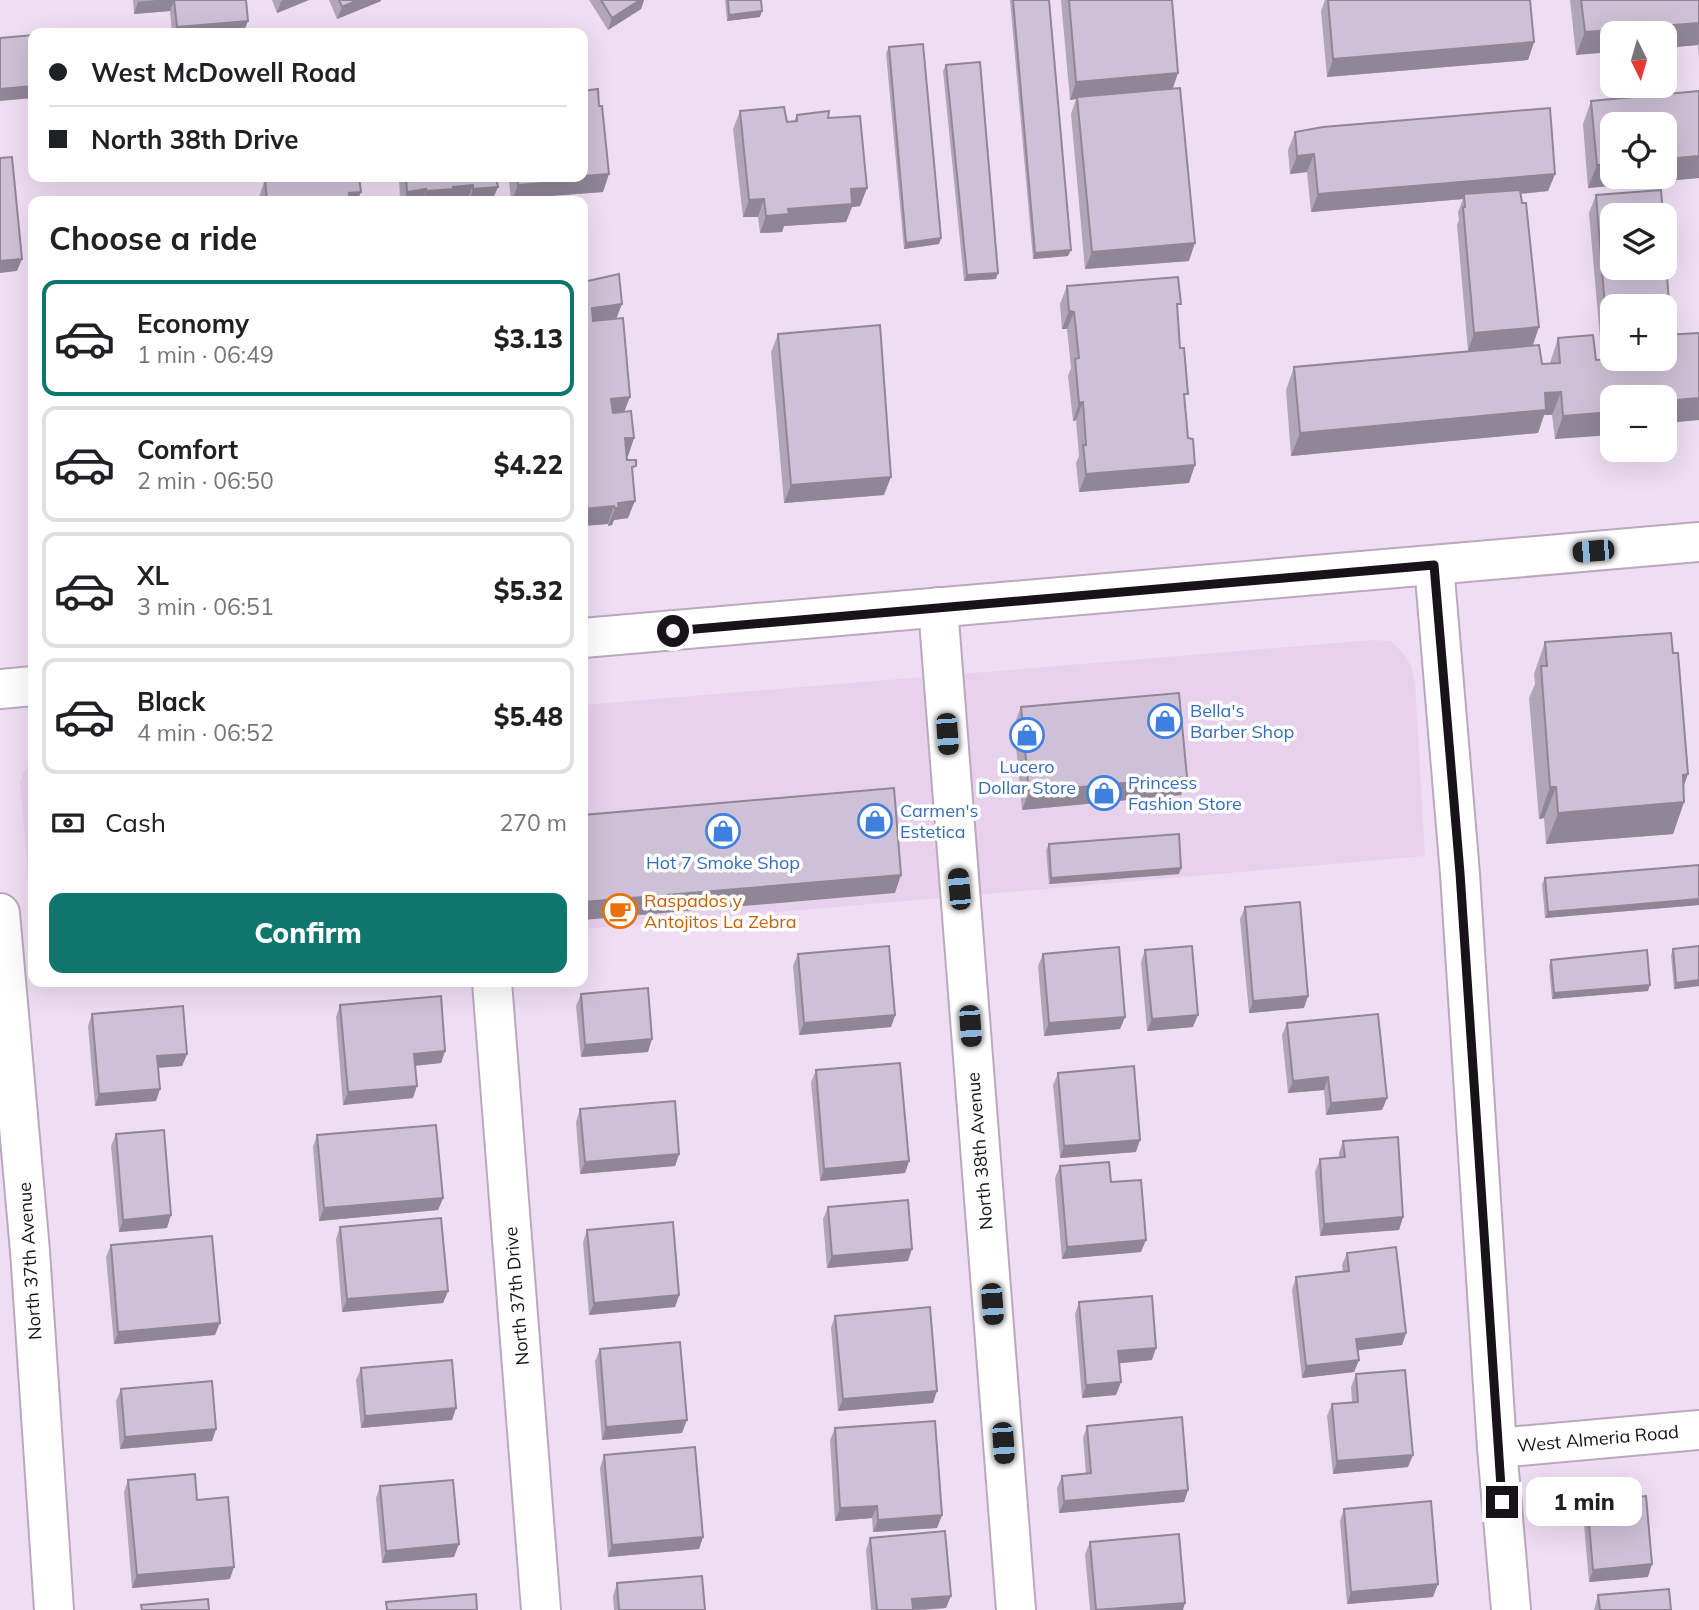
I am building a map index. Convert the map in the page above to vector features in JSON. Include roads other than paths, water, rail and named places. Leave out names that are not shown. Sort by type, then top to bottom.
[{"type":"street","points":[[588,638],[1699,542]]},
{"type":"street","points":[[1434,565],[1460,873],[1497,1448],[1511,1610]]},
{"type":"street","name":"North 38th Avenue","points":[[938,607],[1016,1610]]},
{"type":"street","points":[[0,689],[28,687]]},
{"type":"street","name":"North 37th Avenue","points":[[0,913],[15,1252],[54,1610]]},
{"type":"street","name":"North 37th Drive","points":[[492,987],[541,1610]]},
{"type":"street","name":"West Almeria Road","points":[[1497,1448],[1699,1430]]},
{"type":"place","name":"Bella's Barber Shop","points":[[1165,721]]},
{"type":"place","name":"Lucero Dollar Store","points":[[1027,735]]},
{"type":"place","name":"Princess Fashion Store","points":[[1104,793]]},
{"type":"place","name":"Carmen's Estetica","points":[[875,821]]},
{"type":"place","name":"Hot 7 Smoke Shop","points":[[723,831]]},
{"type":"place","name":"Raspados y Antojitos La Zebra","points":[[620,911]]}]
